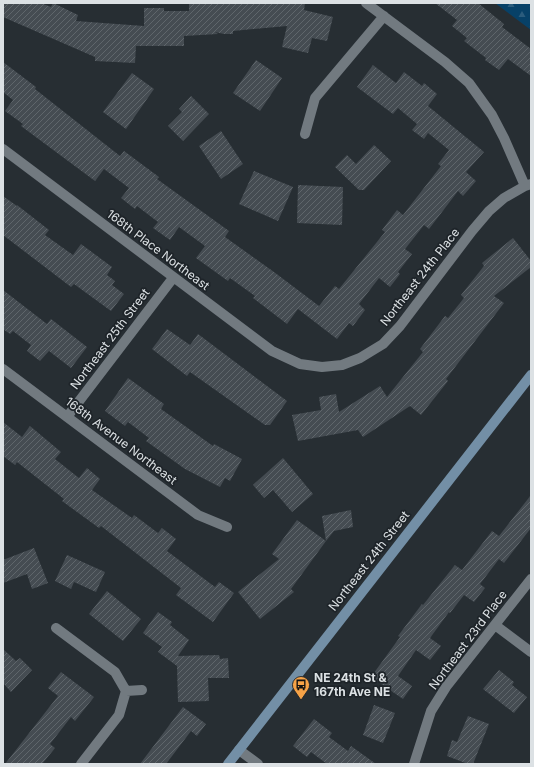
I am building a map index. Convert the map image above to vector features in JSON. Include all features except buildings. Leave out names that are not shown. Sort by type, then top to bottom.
[{"type":"main road","name":"Northeast 24th Street","points":[[228,764],[531,374]]},
{"type":"street","points":[[366,3],[445,62],[469,83],[492,115],[528,185]]},
{"type":"street","points":[[305,134],[314,98],[384,16]]},
{"type":"street","name":"168th Place Northeast","points":[[3,149],[272,351],[300,364]]},
{"type":"street","name":"Northeast 24th Place","points":[[300,364],[322,367],[342,365],[360,358],[383,344],[400,326],[472,231],[489,212],[504,198],[528,185]]},
{"type":"street","name":"Northeast 25th Street","points":[[67,417],[173,278]]},
{"type":"street","name":"168th Avenue Northeast","points":[[3,369],[198,515],[227,527]]},
{"type":"street","name":"Northeast 23rd Place","points":[[414,764],[431,711],[446,687],[531,579]]},
{"type":"street","points":[[495,625],[531,652]]},
{"type":"street","points":[[56,628],[115,672],[126,692],[118,715],[81,764]]},
{"type":"street","points":[[126,692],[142,690]]},
{"type":"street","points":[[239,750],[258,764]]},
{"type":"green space","points":[[495,3],[531,3],[531,30]]},
{"type":"place","name":"NE 24th St & 167th Ave NE","points":[[301,700]]}]
